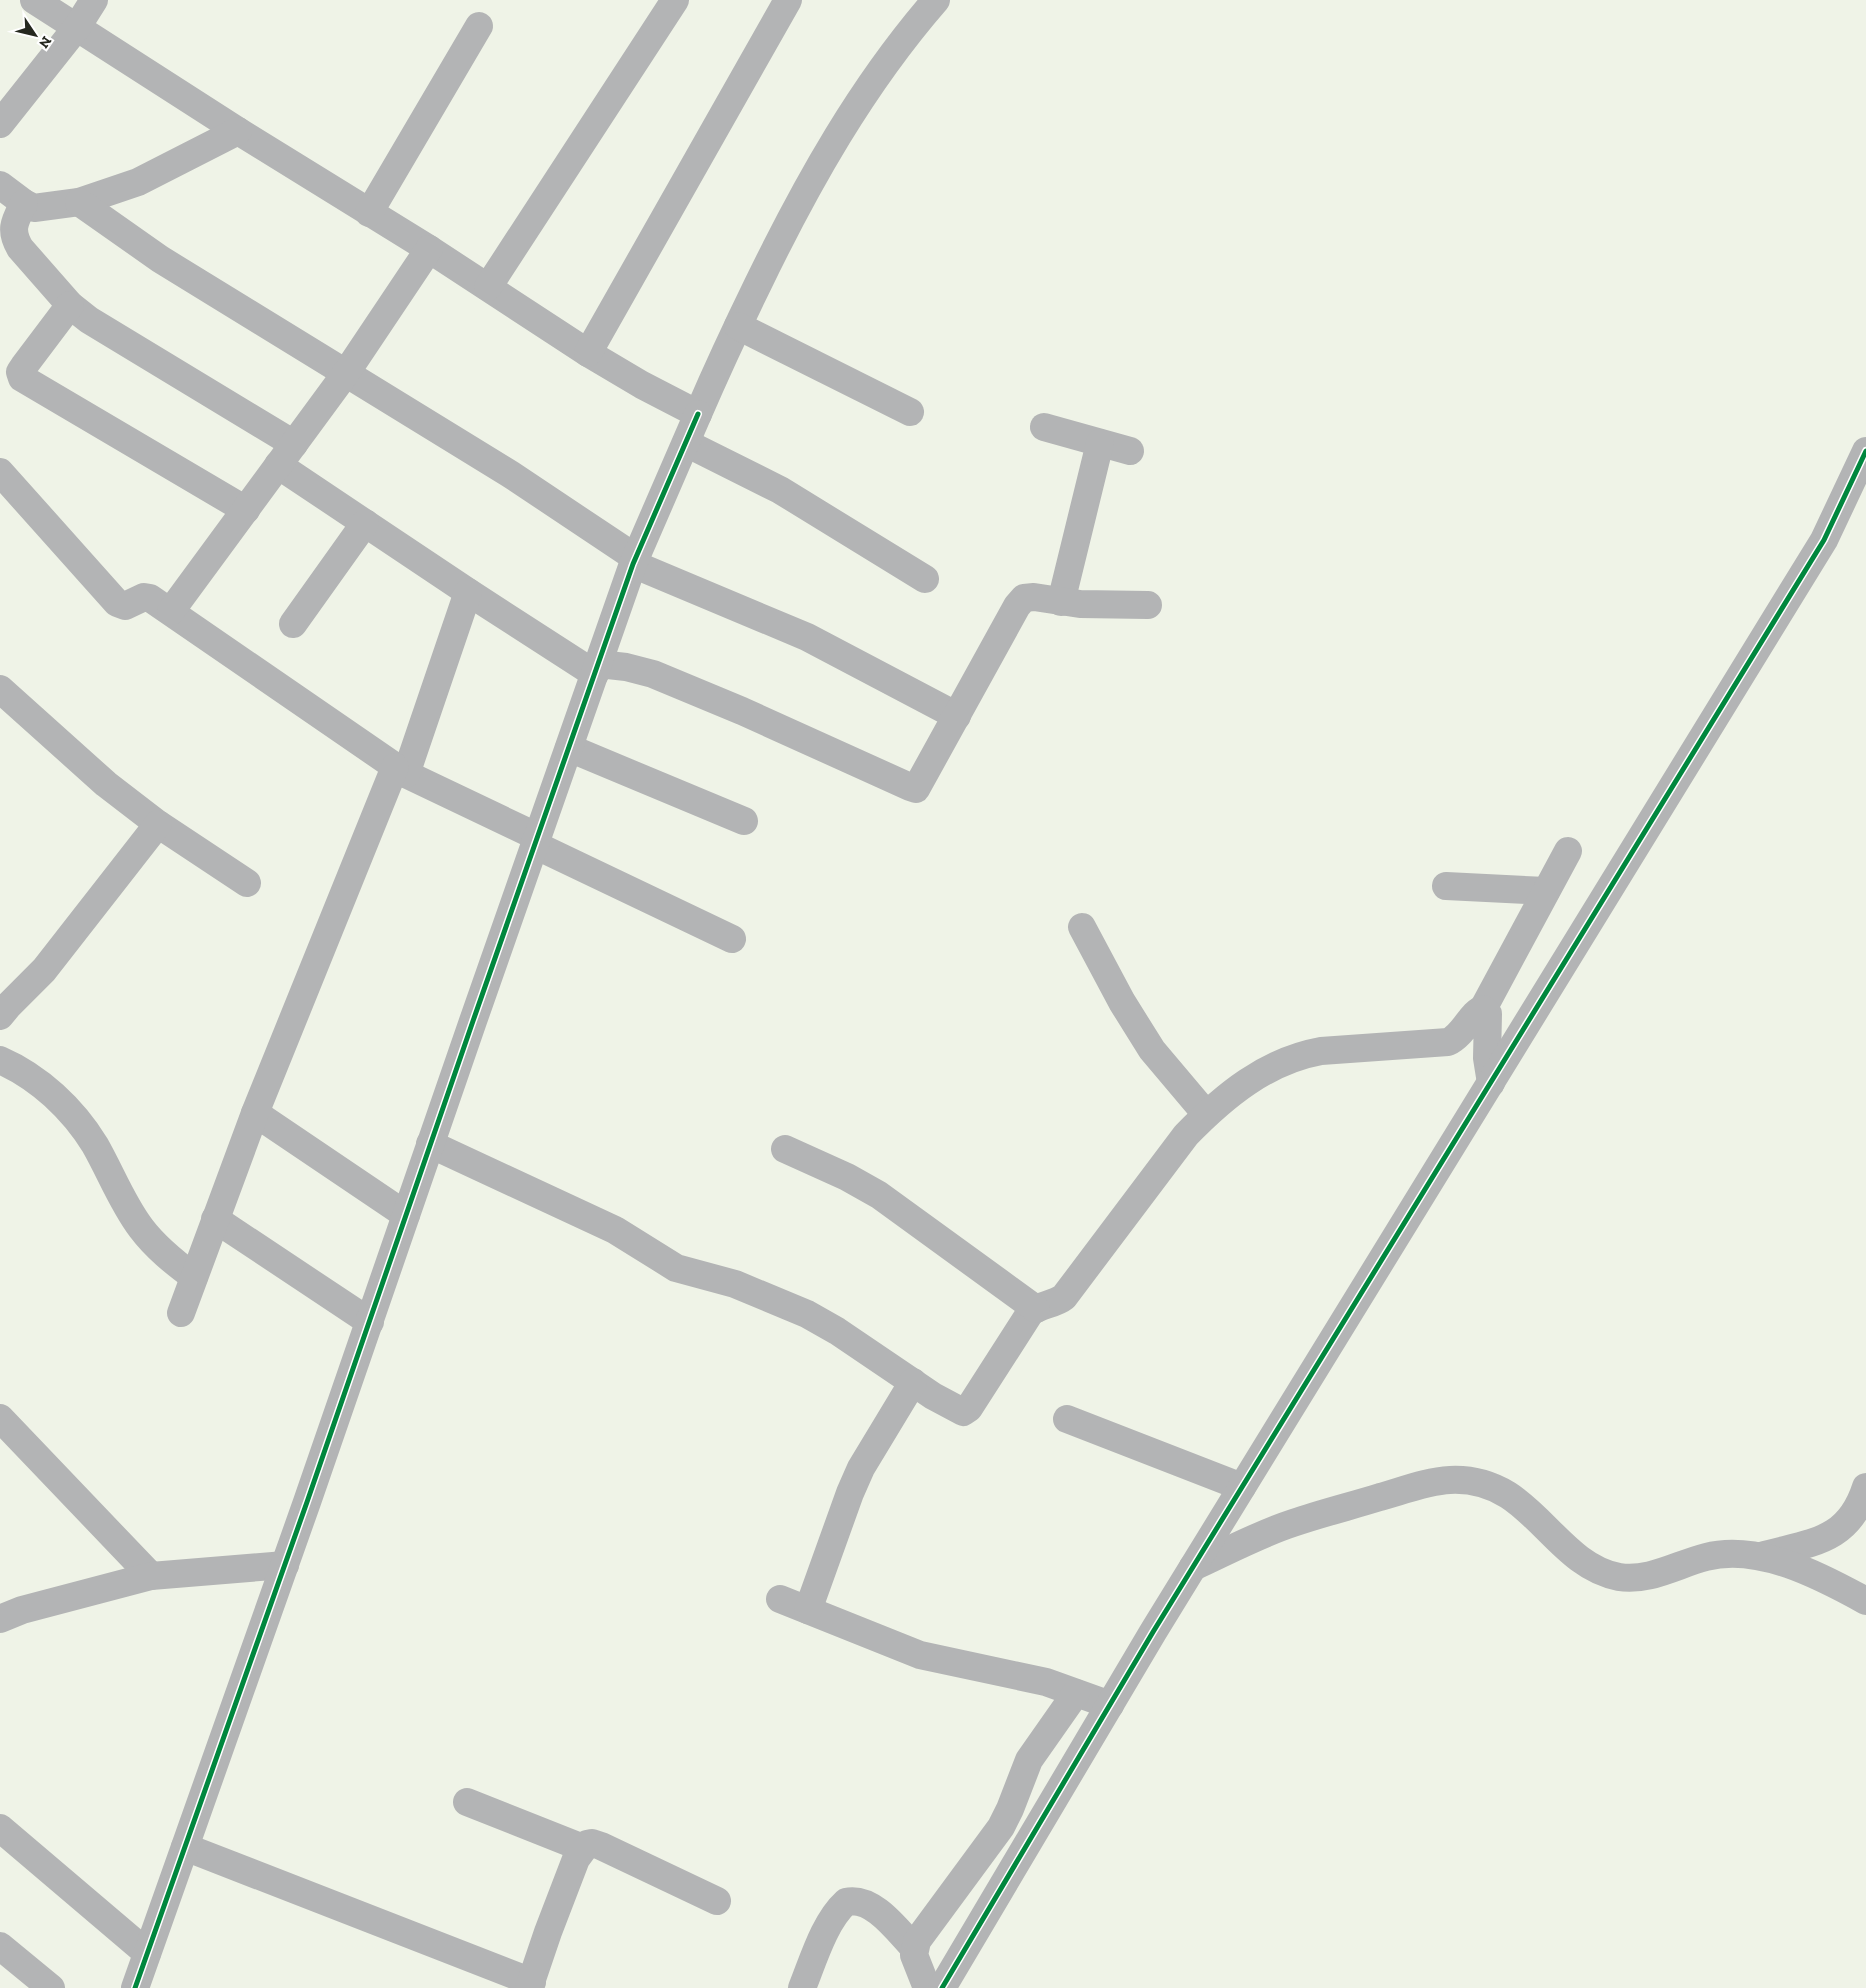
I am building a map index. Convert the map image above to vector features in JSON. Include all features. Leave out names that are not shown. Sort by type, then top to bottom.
[{"type":"street","points":[[34,0],[238,131],[429,249],[588,353],[642,385],[698,414]]},
{"type":"street","points":[[0,124],[76,27],[94,0]]},
{"type":"street","points":[[488,287],[675,0]]},
{"type":"street","points":[[588,353],[788,0]]},
{"type":"street","points":[[135,1988],[285,1565],[430,1144],[635,561],[738,326],[799,202],[839,133],[906,34],[936,0]]},
{"type":"street","points":[[369,213],[479,26]]},
{"type":"street","points":[[0,185],[24,203],[39,208],[79,202],[138,182],[238,131]]},
{"type":"street","points":[[79,202],[160,259],[510,474],[635,561],[807,637],[957,716]]},
{"type":"street","points":[[24,203],[14,227],[15,241],[70,305],[89,320],[294,444]]},
{"type":"street","points":[[171,611],[346,373],[429,249]]},
{"type":"street","points":[[70,305],[20,372],[22,378],[246,510]]},
{"type":"street","points":[[738,326],[910,412]]},
{"type":"street","points":[[1044,428],[1130,451]]},
{"type":"street","points":[[686,443],[780,490],[925,578]]},
{"type":"street","points":[[1061,602],[1100,443]]},
{"type":"street","points":[[942,1988],[1193,1567],[1824,540],[1866,450]]},
{"type":"street","points":[[278,466],[468,592],[597,669],[626,667],[653,674],[742,711],[915,789],[919,785],[1020,600],[1034,597],[1061,602],[1148,605]]},
{"type":"street","points":[[0,472],[117,603],[129,606],[147,597],[171,611],[400,770],[732,940]]},
{"type":"street","points":[[294,624],[365,524]]},
{"type":"street","points":[[181,1313],[254,1113],[400,770],[468,592]]},
{"type":"street","points":[[0,689],[106,784],[158,824],[247,883]]},
{"type":"street","points":[[569,748],[744,821]]},
{"type":"street","points":[[0,1016],[44,970],[158,824]]},
{"type":"street","points":[[430,1144],[615,1230],[676,1268],[735,1284],[807,1314],[837,1331],[954,1408],[959,1411],[966,1411],[1028,1316],[1036,1309],[1054,1303],[1064,1297],[1157,1171],[1186,1135],[1206,1114],[1261,1072],[1285,1060],[1321,1051],[1448,1042],[1459,1036],[1478,1011],[1483,1009],[1568,851]]},
{"type":"street","points":[[1446,886],[1546,891]]},
{"type":"street","points":[[1082,927],[1122,1002],[1152,1050],[1206,1114]]},
{"type":"street","points":[[1483,1009],[1488,1014],[1487,1058],[1491,1083]]},
{"type":"street","points":[[0,1060],[32,1078],[75,1117],[94,1145],[142,1229],[167,1256],[194,1278]]},
{"type":"street","points":[[254,1113],[406,1215]]},
{"type":"street","points":[[785,1149],[847,1177],[879,1195],[1036,1309]]},
{"type":"street","points":[[215,1219],[370,1322]]},
{"type":"street","points":[[808,1610],[850,1492],[862,1468],[913,1382]]},
{"type":"street","points":[[0,1418],[150,1576]]},
{"type":"street","points":[[1067,1419],[1242,1487]]},
{"type":"street","points":[[1193,1567],[1292,1523],[1420,1486],[1449,1480],[1473,1481],[1508,1495],[1591,1566],[1605,1574],[1620,1577],[1648,1576],[1706,1557],[1728,1553],[1761,1556],[1794,1566],[1866,1601]]},
{"type":"street","points":[[1761,1556],[1822,1539],[1836,1533],[1853,1516],[1866,1487]]},
{"type":"street","points":[[0,1619],[22,1610],[150,1576],[285,1565]]},
{"type":"street","points":[[780,1599],[920,1655],[1046,1682],[1110,1705]]},
{"type":"street","points":[[927,1988],[914,1955],[914,1948],[922,1932],[1000,1827],[1010,1809],[1029,1760],[1076,1693]]},
{"type":"street","points":[[468,1802],[583,1848]]},
{"type":"street","points":[[0,1828],[147,1953]]},
{"type":"street","points":[[185,1847],[531,1985],[548,1932],[576,1859],[587,1844],[596,1844],[717,1901]]},
{"type":"street","points":[[802,1988],[834,1915],[846,1902],[859,1901],[875,1909],[914,1948]]},
{"type":"street","points":[[0,1946],[51,1988]]},
{"type":"cycle path","points":[[135,1988],[307,1502],[633,564],[698,414]]},
{"type":"cycle path","points":[[942,1988],[1153,1632],[1824,540],[1866,451]]}]
